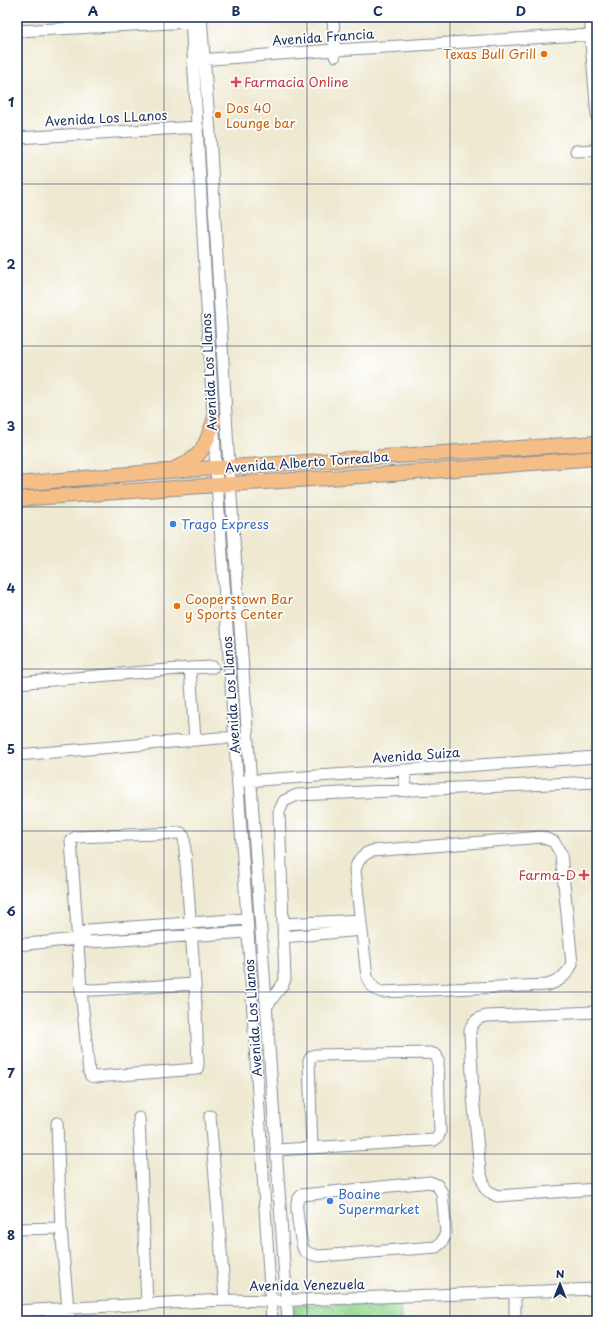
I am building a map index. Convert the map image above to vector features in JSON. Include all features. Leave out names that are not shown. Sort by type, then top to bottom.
[{"type":"main road","points":[[167,471],[187,463],[197,456],[206,443],[214,421]]},
{"type":"main road","name":"Avenida Alberto Torrealba","points":[[17,484],[167,471],[597,443]]},
{"type":"main road","name":"Avenida Alberto Torrealba","points":[[17,499],[392,474],[597,458]]},
{"type":"street","points":[[333,17],[335,53]]},
{"type":"street","points":[[591,17],[594,38],[597,116]]},
{"type":"street","points":[[17,31],[194,19]]},
{"type":"street","name":"Avenida Los Llanos","points":[[194,19],[199,64],[210,134],[222,468]]},
{"type":"street","name":"Avenida Francia","points":[[199,64],[335,53],[594,38]]},
{"type":"street","name":"Avenida Los Llanos","points":[[199,64],[198,127],[214,421],[224,484],[251,781],[288,1321]]},
{"type":"street","name":"Avenida Los LLanos","points":[[17,138],[198,127]]},
{"type":"street","points":[[576,151],[597,150]]},
{"type":"street","name":"Avenida Los Llanos","points":[[224,484],[234,738],[248,932],[272,1321]]},
{"type":"street","points":[[17,683],[213,667]]},
{"type":"street","points":[[190,668],[195,740]]},
{"type":"street","points":[[17,756],[195,740],[234,738]]},
{"type":"street","name":"Avenida Suiza","points":[[238,781],[597,757]]},
{"type":"street","points":[[404,770],[406,791]]},
{"type":"street","points":[[266,1007],[285,979],[279,812],[284,801],[297,795],[597,782]]},
{"type":"street","points":[[181,833],[184,837],[192,935],[197,1069],[91,1076],[89,1072],[81,989],[71,840],[76,837],[181,833]]},
{"type":"street","points":[[542,837],[554,842],[561,854],[572,964],[566,975],[561,979],[547,985],[382,992],[375,989],[367,977],[361,925],[355,870],[359,860],[369,852],[542,837]]},
{"type":"street","points":[[77,939],[88,930],[247,919]]},
{"type":"street","points":[[283,924],[361,925]]},
{"type":"street","points":[[284,937],[361,925]]},
{"type":"street","points":[[17,945],[77,939],[90,942],[248,932]]},
{"type":"street","points":[[81,989],[94,990],[195,984]]},
{"type":"street","points":[[597,1012],[486,1016],[475,1021],[470,1031],[473,1096],[480,1171],[485,1188],[497,1196],[597,1188]]},
{"type":"street","points":[[276,1150],[312,1148],[434,1140],[438,1137],[440,1132],[438,1060],[436,1055],[430,1053],[315,1055],[311,1057],[309,1061],[312,1148]]},
{"type":"street","points":[[210,1116],[225,1300]]},
{"type":"street","points":[[139,1118],[147,1303]]},
{"type":"street","points":[[57,1123],[60,1228],[69,1321]]},
{"type":"street","points":[[430,1182],[437,1184],[442,1190],[446,1233],[442,1242],[436,1247],[314,1255],[306,1252],[304,1249],[299,1229],[297,1202],[300,1197],[306,1194],[430,1182]]},
{"type":"street","points":[[17,1229],[60,1228]]},
{"type":"street","points":[[282,1230],[299,1229]]},
{"type":"street","name":"Avenida Venezuela","points":[[17,1311],[225,1300],[271,1301],[597,1289]]},
{"type":"street","points":[[515,1293],[515,1321]]},
{"type":"green space","points":[[400,1304],[401,1321],[294,1321],[293,1305]]},
{"type":"place","name":"Texas Bull Grill","points":[[544,54]]},
{"type":"place","name":"Farmacia Online","points":[[236,82]]},
{"type":"place","name":"Dos 40 Lounge bar","points":[[218,115]]},
{"type":"place","name":"Trago Express","points":[[173,524]]},
{"type":"place","name":"Cooperstown Bar y Sports Center","points":[[177,606]]},
{"type":"place","name":"Farma-D","points":[[584,875]]},
{"type":"place","name":"Boaine Supermarket","points":[[330,1201]]}]
